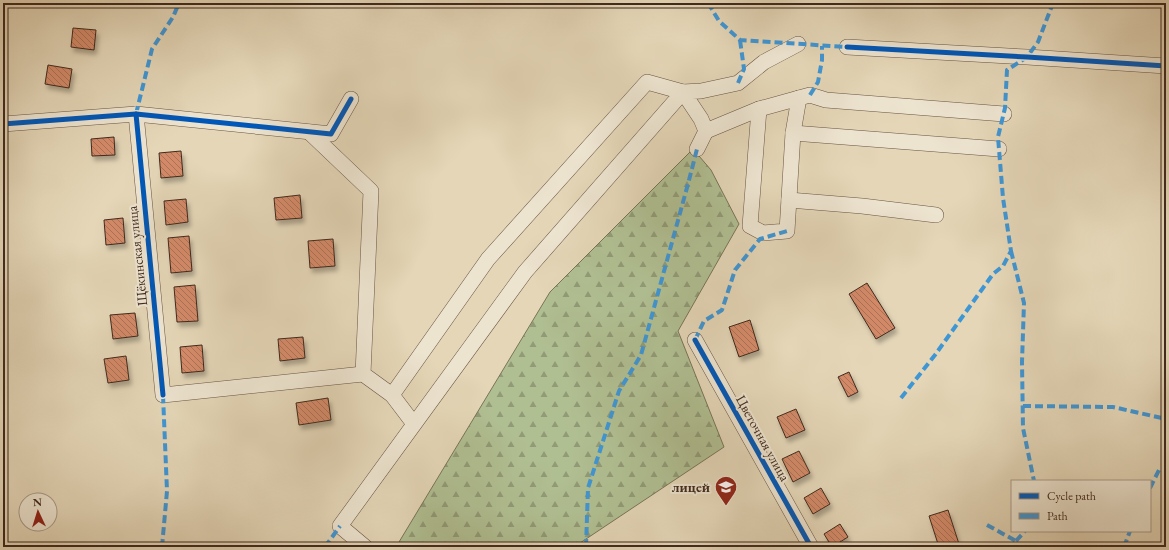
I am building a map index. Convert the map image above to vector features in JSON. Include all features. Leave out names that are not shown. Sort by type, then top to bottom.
[{"type":"street","points":[[392,394],[488,259],[647,82],[682,92],[701,91],[738,83],[764,62],[798,44]]},
{"type":"street","points":[[847,47],[1166,66]]},
{"type":"street","points":[[682,92],[701,119],[706,131]]},
{"type":"street","points":[[365,547],[340,526],[525,272],[682,92]]},
{"type":"street","points":[[697,149],[706,131],[759,109],[810,95],[826,100],[1004,114]]},
{"type":"street","points":[[759,109],[750,226],[763,233],[787,232],[793,133],[798,98]]},
{"type":"street","points":[[3,124],[136,114],[332,134],[351,99]]},
{"type":"street","name":"Щёкинская улица","points":[[136,114],[163,395],[363,374]]},
{"type":"street","points":[[309,132],[371,191],[363,374],[392,394],[414,424]]},
{"type":"street","points":[[793,133],[999,149]]},
{"type":"street","points":[[789,200],[862,206],[936,215]]},
{"type":"street","name":"Цветочная улица","points":[[695,340],[811,547]]},
{"type":"green space","points":[[693,149],[711,170],[739,224],[678,331],[724,447],[574,547],[396,547],[550,292]]},
{"type":"building","points":[[73,28],[96,30],[94,50],[71,47]]},
{"type":"building","points":[[48,65],[72,69],[69,88],[45,84]]},
{"type":"building","points":[[114,137],[115,155],[92,156],[91,139]]},
{"type":"building","points":[[181,151],[183,176],[161,178],[159,153]]},
{"type":"building","points":[[300,195],[302,218],[276,220],[274,198]]},
{"type":"building","points":[[186,199],[188,222],[166,225],[164,201]]},
{"type":"building","points":[[123,218],[125,243],[106,245],[104,220]]},
{"type":"building","points":[[189,236],[192,271],[171,273],[168,238]]},
{"type":"building","points":[[333,239],[335,266],[310,268],[308,241]]},
{"type":"building","points":[[867,283],[895,328],[876,339],[849,294]]},
{"type":"building","points":[[195,285],[198,321],[177,322],[174,287]]},
{"type":"building","points":[[135,313],[138,336],[113,339],[110,315]]},
{"type":"building","points":[[750,320],[759,350],[739,357],[729,327]]},
{"type":"building","points":[[303,337],[305,358],[280,361],[278,339]]},
{"type":"building","points":[[202,345],[204,371],[182,373],[180,347]]},
{"type":"building","points":[[126,356],[129,380],[108,383],[104,359]]},
{"type":"building","points":[[849,372],[858,392],[848,397],[838,377]]},
{"type":"building","points":[[328,398],[331,420],[299,425],[296,403]]},
{"type":"building","points":[[796,409],[805,430],[786,438],[777,417]]},
{"type":"building","points":[[799,451],[810,473],[793,482],[782,459]]},
{"type":"building","points":[[821,488],[830,504],[813,514],[804,498]]},
{"type":"building","points":[[948,510],[959,544],[949,547],[939,547],[929,516]]},
{"type":"building","points":[[840,524],[848,537],[832,547],[824,534]]},
{"type":"marked path","points":[[136,114],[152,49],[173,17],[179,3]]},
{"type":"marked path","points":[[708,3],[719,21],[740,40],[847,47]]},
{"type":"marked path","points":[[901,398],[935,355],[993,274],[1003,266],[1011,251],[1003,198],[998,137],[1005,108],[1007,70],[1027,57],[1038,42],[1053,3]]},
{"type":"marked path","points":[[738,83],[744,69],[740,40]]},
{"type":"marked path","points":[[810,95],[818,82],[822,60],[822,46]]},
{"type":"marked path","points":[[586,547],[588,488],[619,391],[641,355],[697,149]]},
{"type":"marked path","points":[[695,340],[704,321],[722,310],[735,270],[760,239],[787,231]]},
{"type":"marked path","points":[[1011,251],[1024,303],[1022,362],[1023,428],[1034,480]]},
{"type":"marked path","points":[[162,547],[167,491],[163,395]]},
{"type":"marked path","points":[[1023,406],[1113,407],[1166,419]]},
{"type":"marked path","points":[[1151,486],[1159,470]]},
{"type":"marked path","points":[[987,525],[1016,541],[1017,547]]},
{"type":"marked path","points":[[325,547],[340,526]]},
{"type":"marked path","points":[[1016,541],[1024,532]]},
{"type":"marked path","points":[[1124,547],[1130,532]]},
{"type":"cycle path","points":[[847,47],[1166,66]]},
{"type":"cycle path","points":[[3,124],[136,114],[331,134],[351,99]]},
{"type":"cycle path","points":[[136,114],[163,395]]},
{"type":"cycle path","points":[[695,340],[811,547]]},
{"type":"place","name":"лицей","points":[[726,506]]}]
